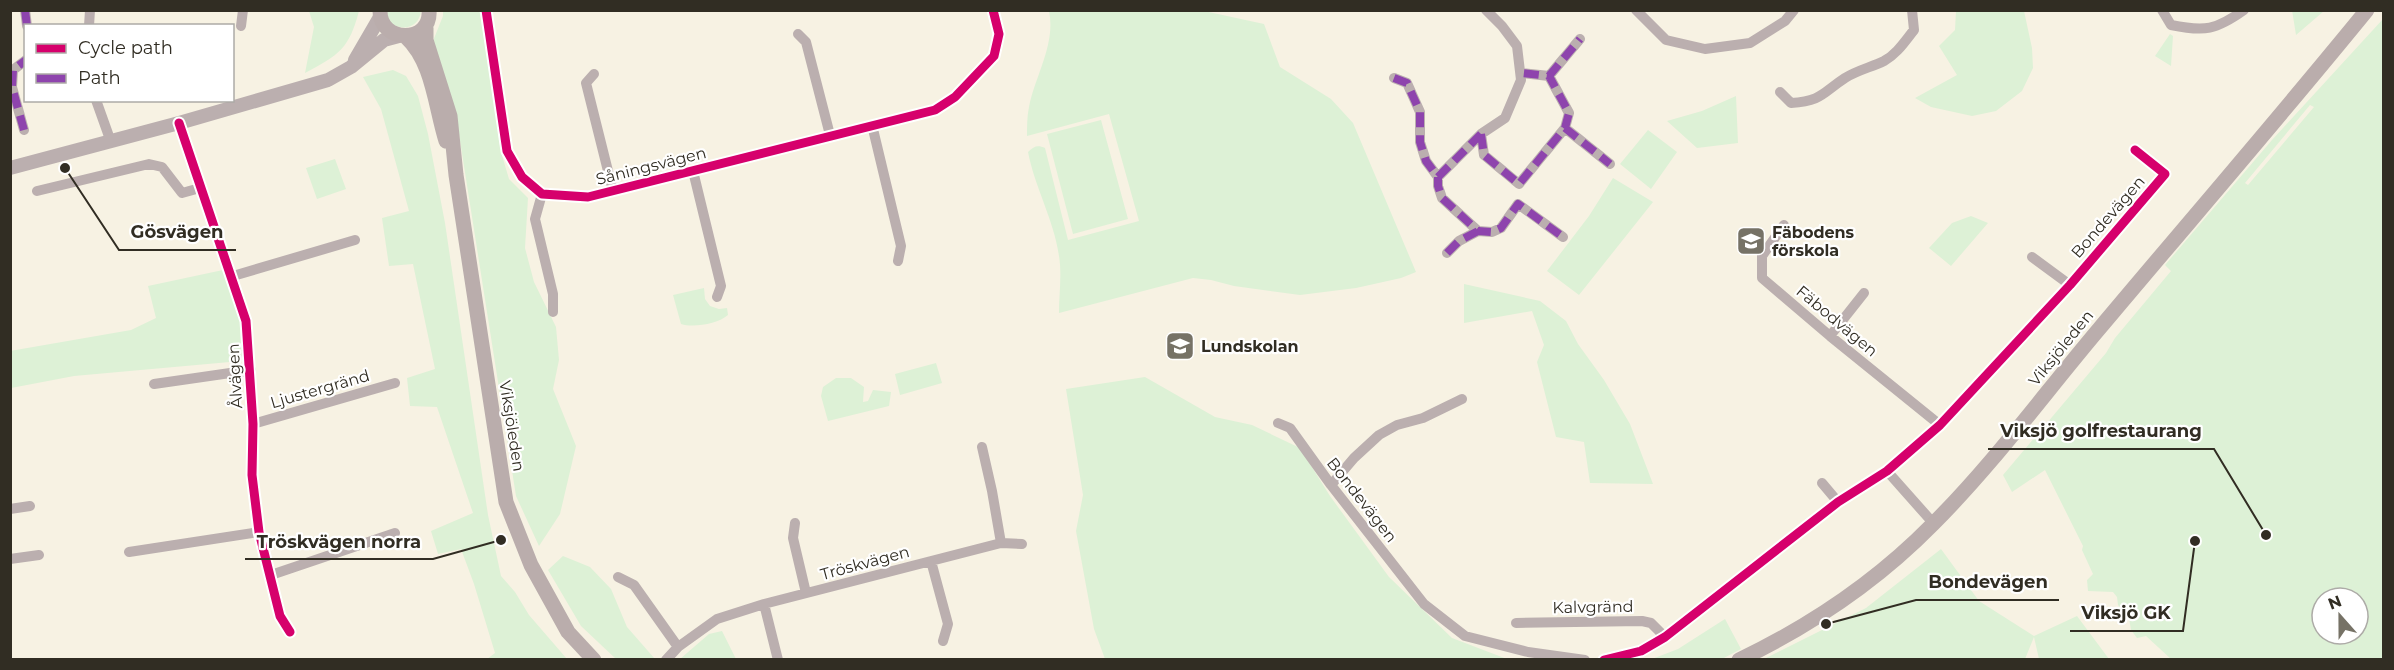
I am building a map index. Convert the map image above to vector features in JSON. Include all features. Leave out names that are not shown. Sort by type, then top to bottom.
[{"type":"main road","name":"Viksjöleden","points":[[429,10],[426,40],[450,116],[456,175],[506,502],[531,565],[568,632],[594,660]]},
{"type":"main road","name":"Viksjöleden","points":[[1739,660],[1805,624],[1850,593],[1876,574],[1934,524],[2014,434],[2097,331],[2266,134],[2367,10]]},
{"type":"main road","name":"Viksjöleden","points":[[380,14],[386,30],[402,36],[415,46],[424,59],[456,175]]},
{"type":"main road","points":[[402,36],[419,33],[426,28]]},
{"type":"street","points":[[241,26],[243,10]]},
{"type":"street","points":[[486,10],[507,151],[522,177],[542,194],[535,219],[553,294],[553,312]]},
{"type":"street","name":"Såningsvägen","points":[[542,194],[588,197],[935,110],[955,97],[994,56],[999,34],[993,10]]},
{"type":"street","points":[[1438,177],[1481,134],[1505,118],[1521,80],[1522,73],[1517,46],[1486,10]]},
{"type":"street","points":[[1636,10],[1666,40],[1705,49],[1750,43],[1785,21],[1794,10]]},
{"type":"street","points":[[1780,92],[1791,103],[1812,101],[1829,92],[1845,78],[1885,61],[1899,50],[1914,30],[1912,10]]},
{"type":"street","points":[[2162,10],[2171,25],[2195,30],[2218,26],[2244,10]]},
{"type":"street","points":[[351,67],[380,14]]},
{"type":"street","points":[[798,34],[806,42],[830,135]]},
{"type":"street","points":[[10,168],[111,142],[328,80],[351,67],[384,40],[402,36]]},
{"type":"street","points":[[1549,76],[1580,39]]},
{"type":"street","points":[[12,70],[12,87],[24,130]]},
{"type":"street","points":[[1522,73],[1549,76]]},
{"type":"street","name":"Såningsvägen","points":[[594,74],[586,83],[613,191]]},
{"type":"street","points":[[1549,76],[1569,113],[1565,128],[1514,193],[1518,204],[1563,237]]},
{"type":"street","points":[[1394,78],[1407,83],[1420,112],[1420,142],[1426,161],[1438,177],[1442,198],[1478,231]]},
{"type":"street","points":[[97,102],[111,142]]},
{"type":"street","name":"Ålvägen","points":[[179,123],[200,188],[233,276],[246,321],[251,370],[252,475],[259,532],[280,616],[290,632]]},
{"type":"street","points":[[872,125],[901,246],[898,261]]},
{"type":"street","points":[[1565,128],[1610,164]]},
{"type":"street","points":[[1481,134],[1484,155],[1519,184]]},
{"type":"street","name":"Bondevägen","points":[[1604,660],[1641,651],[1665,637],[1838,502],[1887,471],[1940,425],[2070,285],[2165,174],[2135,150]]},
{"type":"street","points":[[37,191],[149,164],[162,167],[182,193],[200,188]]},
{"type":"street","name":"Såningsvägen","points":[[693,171],[721,286],[717,297]]},
{"type":"street","points":[[1447,253],[1459,241],[1478,231],[1492,232],[1501,228],[1518,204]]},
{"type":"street","name":"Fäbodvägen","points":[[1784,225],[1762,256],[1762,278],[1940,425]]},
{"type":"street","points":[[233,276],[355,240]]},
{"type":"street","points":[[2032,257],[2070,285]]},
{"type":"street","points":[[1830,336],[1864,293]]},
{"type":"street","points":[[154,384],[251,370]]},
{"type":"street","name":"Ljustergränd","points":[[252,424],[395,383]]},
{"type":"street","points":[[1331,485],[1354,458],[1379,435],[1397,425],[1423,418],[1462,399]]},
{"type":"street","name":"Bondevägen","points":[[1278,423],[1290,428],[1331,485],[1425,604],[1465,636],[1528,652],[1585,660]]},
{"type":"street","points":[[981,447],[992,490],[1001,543]]},
{"type":"street","points":[[1887,471],[1934,524]]},
{"type":"street","points":[[1821,483],[1838,502]]},
{"type":"street","points":[[10,509],[30,506]]},
{"type":"street","name":"Tröskvägen","points":[[795,523],[794,538],[806,594]]},
{"type":"street","points":[[129,552],[259,532]]},
{"type":"street","points":[[271,575],[395,533]]},
{"type":"street","name":"Tröskvägen","points":[[666,660],[678,647],[717,619],[764,604],[1001,543],[1022,544]]},
{"type":"street","points":[[10,560],[39,555]]},
{"type":"street","name":"Tröskvägen","points":[[931,561],[948,624],[943,641]]},
{"type":"street","points":[[618,578],[634,585],[678,647]]},
{"type":"street","points":[[764,604],[778,660]]},
{"type":"street","name":"Kalvgränd","points":[[1516,622],[1642,621],[1651,623],[1665,637]]},
{"type":"green space","points":[[386,10],[421,11],[414,24],[400,27],[390,23]]},
{"type":"green space","points":[[2292,10],[2324,10],[2324,11],[2296,35]]},
{"type":"green space","points":[[309,11],[359,11],[351,34],[341,50],[305,73],[314,27]]},
{"type":"green space","points":[[443,11],[480,11],[501,152],[509,179],[528,198],[525,248],[534,282],[556,327],[559,360],[553,389],[576,446],[560,514],[539,546],[516,496],[458,128],[433,41]]},
{"type":"green space","points":[[1049,11],[1204,11],[1264,24],[1280,67],[1331,99],[1353,123],[1416,272],[1401,278],[1356,288],[1300,295],[1193,278],[1059,313],[1060,270],[1057,243],[1028,152],[1036,147],[1045,148],[1068,240],[1139,221],[1109,114],[1027,136],[1029,107],[1050,36]]},
{"type":"green space","points":[[1956,11],[2024,11],[2032,48],[2033,68],[2022,91],[1996,111],[1972,116],[1931,107],[1915,98],[1957,75],[1939,46],[1955,30]]},
{"type":"green space","points":[[2383,19],[2383,659],[2171,659],[2146,636],[2137,638],[2131,630],[2129,618],[2118,605],[2117,597],[2113,592],[2088,591],[2087,580],[2093,574],[2082,550],[2083,546],[2045,470],[2012,492],[2003,475],[2106,353],[2115,338],[2171,271],[2165,265],[2272,140]],"holes":[[[2310,105],[2314,107],[2248,185],[2245,183]]]},
{"type":"green space","points":[[2170,34],[2173,36],[2171,66],[2155,56]]},
{"type":"green space","points":[[393,70],[406,76],[418,96],[428,134],[445,223],[488,515],[501,576],[515,592],[529,615],[567,659],[487,659],[495,653],[461,549],[438,554],[431,531],[473,513],[437,407],[410,406],[407,378],[435,369],[413,264],[389,266],[382,218],[409,211],[381,109],[363,77]]},
{"type":"green space","points":[[1736,96],[1738,143],[1697,148],[1667,121],[1702,111]]},
{"type":"green space","points":[[1101,120],[1128,219],[1073,234],[1047,134]]},
{"type":"green space","points":[[1648,130],[1677,152],[1651,189],[1620,164]]},
{"type":"green space","points":[[335,159],[346,189],[317,199],[306,168]]},
{"type":"green space","points":[[1613,178],[1653,202],[1579,295],[1547,271],[1589,216]]},
{"type":"green space","points":[[1971,216],[1988,223],[1951,266],[1929,248],[1952,223]]},
{"type":"green space","points":[[223,270],[243,323],[247,353],[241,361],[74,376],[11,388],[10,351],[131,330],[156,318],[148,286]]},
{"type":"green space","points":[[1464,284],[1540,301],[1566,321],[1578,344],[1604,380],[1630,424],[1653,484],[1590,483],[1584,442],[1556,437],[1537,362],[1544,345],[1532,311],[1464,323]]},
{"type":"green space","points":[[704,288],[705,299],[710,306],[719,309],[727,308],[728,315],[718,321],[705,324],[692,326],[681,324],[673,295]]},
{"type":"green space","points":[[936,363],[942,383],[900,395],[895,374]]},
{"type":"green space","points":[[1145,377],[1215,417],[1252,425],[1300,448],[1330,496],[1389,577],[1452,638],[1507,659],[1105,659],[1094,629],[1076,531],[1083,495],[1066,389]]},
{"type":"green space","points":[[836,378],[851,378],[864,387],[863,402],[868,401],[873,390],[891,392],[889,406],[828,421],[821,396],[823,387]]},
{"type":"green space","points":[[1941,549],[1979,601],[2034,636],[2077,616],[2109,659],[2039,659],[2034,637],[2025,659],[1764,659],[1866,608]]},
{"type":"green space","points":[[563,556],[590,567],[611,589],[627,627],[655,659],[616,659],[581,626],[548,570]]},
{"type":"green space","points":[[1725,619],[1741,649],[1722,659],[1652,659],[1678,649]]},
{"type":"green space","points":[[722,631],[736,659],[680,659],[709,634]]},
{"type":"marked path","points":[[25,10],[27,24]]},
{"type":"marked path","points":[[1549,76],[1580,39]]},
{"type":"marked path","points":[[24,62],[13,70],[12,87],[24,130]]},
{"type":"marked path","points":[[1481,134],[1484,155],[1519,184],[1565,128],[1569,113],[1549,76],[1522,73]]},
{"type":"marked path","points":[[1394,78],[1407,83],[1420,112],[1420,142],[1426,161],[1438,177],[1442,198],[1478,231],[1492,232],[1501,228],[1518,204],[1563,237]]},
{"type":"marked path","points":[[1565,128],[1610,164]]},
{"type":"marked path","points":[[1438,177],[1481,134]]},
{"type":"marked path","points":[[1447,253],[1459,241],[1478,231]]},
{"type":"cycle path","points":[[486,10],[507,151],[522,177],[542,194],[588,197],[935,110],[955,97],[994,56],[999,34],[993,10]]},
{"type":"cycle path","points":[[179,123],[246,321],[253,424],[252,475],[259,532],[280,616],[290,632]]},
{"type":"cycle path","points":[[1604,660],[1641,651],[1665,637],[1838,502],[1887,471],[1940,425],[2070,285],[2165,174],[2135,150]]},
{"type":"place","name":"Gösvägen","points":[[65,168]]},
{"type":"place","name":"Fäbodens förskola","points":[[1751,241]]},
{"type":"place","name":"Lundskolan","points":[[1180,346]]},
{"type":"place","name":"Viksjö golfrestaurang","points":[[2266,535]]},
{"type":"place","name":"Tröskvägen norra","points":[[501,540]]},
{"type":"place","name":"Viksjö GK","points":[[2195,541]]},
{"type":"place","name":"Bondevägen","points":[[1826,624]]}]
